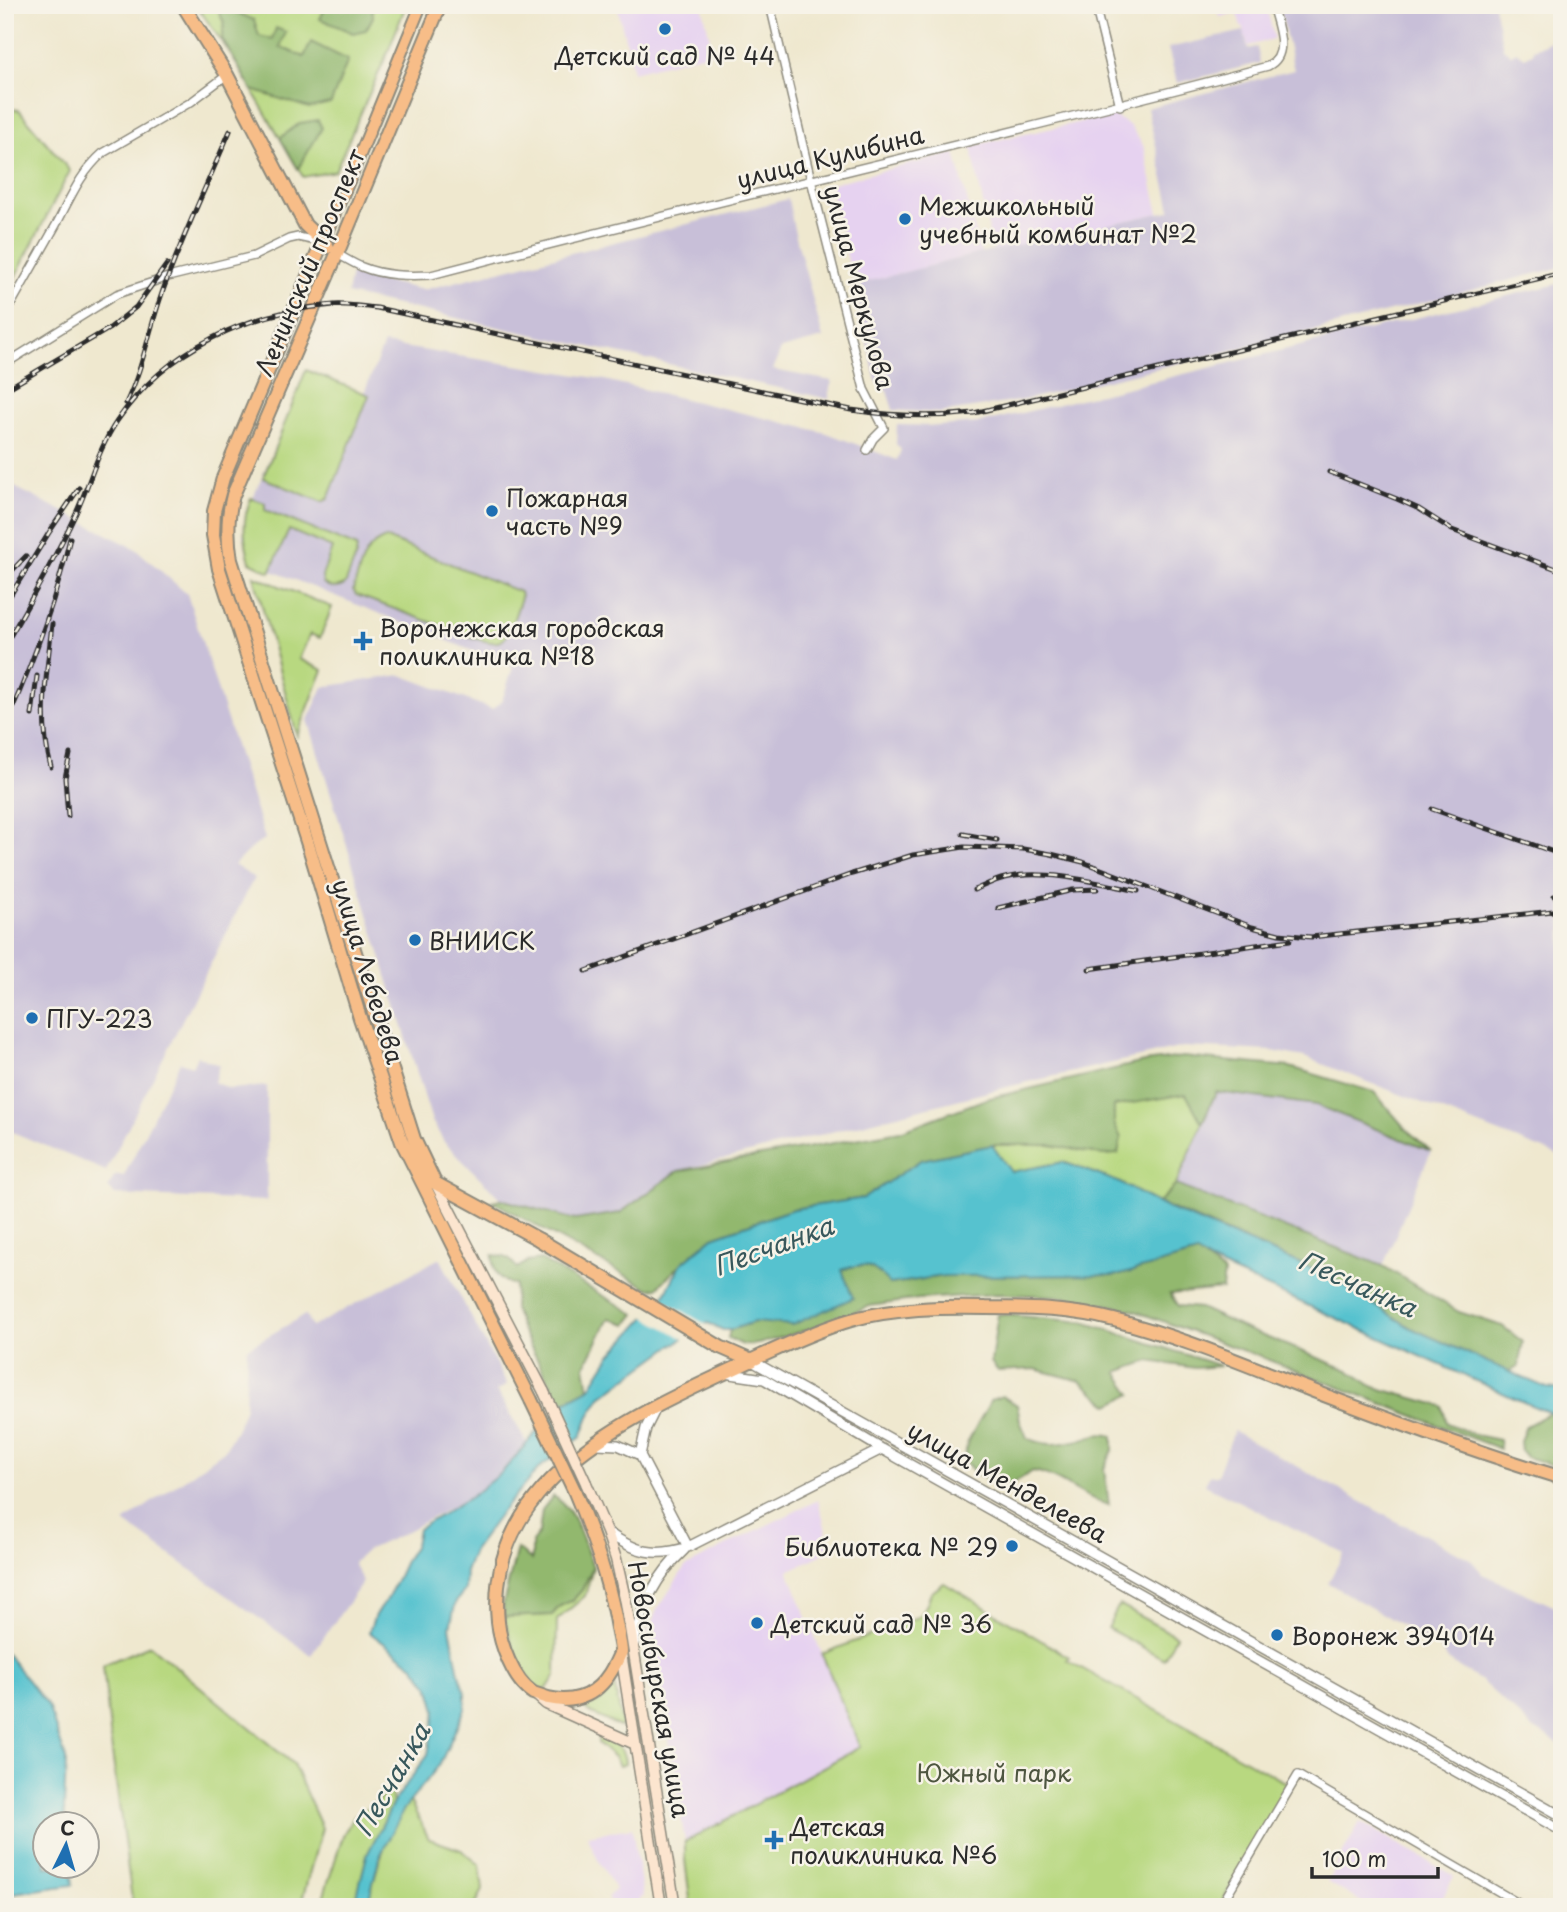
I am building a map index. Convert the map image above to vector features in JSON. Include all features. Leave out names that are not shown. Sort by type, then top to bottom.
[{"type":"highway","name":"Ленинский проспект","points":[[227,537],[228,513],[233,495],[440,5]]},
{"type":"highway","points":[[183,6],[227,75],[305,225],[337,254]]},
{"type":"highway","name":"Ленинский проспект","points":[[213,535],[214,511],[227,467],[322,243]]},
{"type":"highway","name":"улица Лебедева","points":[[213,535],[219,569],[311,854],[360,1018],[402,1142],[574,1490]]},
{"type":"highway","name":"улица Лебедева","points":[[227,537],[231,560],[375,1021],[414,1139],[435,1183]]},
{"type":"highway","name":"улица Менделеева","points":[[435,1183],[538,1239],[747,1363]]},
{"type":"highway","points":[[621,1653],[607,1679],[586,1696],[572,1700],[534,1694],[511,1665],[499,1630],[497,1607],[503,1565],[510,1538],[537,1496],[567,1463],[659,1404],[825,1329],[865,1316],[945,1307],[1026,1308],[1080,1312],[1112,1319],[1179,1340],[1395,1422],[1562,1478]]},
{"type":"highway","name":"Новосибирская улица","points":[[574,1490],[601,1562],[621,1653]]},
{"type":"main road","name":"Ленинский проспект","points":[[322,243],[421,5]]},
{"type":"main road","name":"улица Лебедева","points":[[435,1183],[544,1392]]},
{"type":"main road","name":"Новосибирская улица","points":[[544,1392],[586,1483],[616,1559],[634,1645],[675,1907]]},
{"type":"main road","name":"Новосибирская улица","points":[[621,1653],[661,1907]]},
{"type":"main road","points":[[534,1694],[546,1704],[635,1744]]},
{"type":"street","name":"улица Меркулова","points":[[770,5],[864,388],[884,428],[867,450]]},
{"type":"street","points":[[1095,5],[1119,106]]},
{"type":"street","name":"улица Кулибина","points":[[337,254],[362,267],[381,272],[403,276],[431,275],[1119,106],[1275,63],[1281,53],[1281,44],[1272,5]]},
{"type":"street","points":[[5,315],[80,178],[93,162],[103,153],[191,102],[227,75]]},
{"type":"street","points":[[5,364],[117,293],[168,277],[254,256],[289,239],[298,237],[322,243]]},
{"type":"street","name":"улица Менделеева","points":[[747,1363],[764,1379],[882,1448],[1562,1831]]},
{"type":"street","name":"улица Менделеева","points":[[747,1363],[1104,1559],[1562,1816]]},
{"type":"street","name":"улица Менделеева","points":[[724,1373],[764,1379]]},
{"type":"street","points":[[640,1455],[646,1428],[659,1404]]},
{"type":"street","points":[[590,1446],[618,1445],[640,1455],[688,1547]]},
{"type":"street","points":[[607,1532],[624,1544],[643,1551],[664,1553],[688,1547],[882,1448]]},
{"type":"street","points":[[634,1645],[639,1618],[648,1598],[664,1572],[688,1547]]},
{"type":"street","points":[[1098,1570],[1104,1559]]},
{"type":"street","points":[[1220,1907],[1298,1775],[1525,1907]]},
{"type":"shaded area","name":"Детский сад № 44","points":[[617,5],[702,5],[713,52],[633,72]]},
{"type":"shaded area","points":[[1217,5],[1266,5],[1274,39],[1248,46],[1236,8],[1233,8],[1235,13],[1220,17]]},
{"type":"shaded area","points":[[1279,5],[1494,5],[1503,48],[1512,55],[1516,51],[1525,57],[1562,35],[1562,267],[1316,330],[1024,400],[940,413],[893,410],[887,391],[876,381],[854,285],[981,253],[1169,211],[1171,209],[1147,108],[1294,70]]},
{"type":"shaded area","points":[[1244,31],[1248,49],[1257,47],[1260,63],[1177,83],[1168,48]]},
{"type":"shaded area","points":[[1113,115],[1130,126],[1143,145],[1159,213],[993,251],[971,146]]},
{"type":"shaded area","name":"Межшкольный учебный комбинат №2","points":[[955,153],[981,253],[854,285],[829,184]]},
{"type":"shaded area","points":[[788,199],[823,338],[781,349],[773,370],[832,381],[829,399],[347,294],[351,274],[423,290]]},
{"type":"shaded area","points":[[1562,283],[1562,1157],[1304,1057],[1272,1051],[1183,1047],[1015,1085],[678,1171],[620,1213],[575,1220],[532,1210],[501,1199],[444,1142],[432,1121],[308,720],[323,687],[401,675],[492,709],[502,701],[513,667],[250,562],[243,536],[249,508],[304,375],[362,398],[384,344],[596,378],[827,433],[897,460],[901,450],[896,444],[897,425],[980,423]]},
{"type":"shaded area","points":[[5,482],[136,549],[187,594],[265,839],[234,865],[254,878],[106,1171],[10,1131],[5,1132]]},
{"type":"shaded area","points":[[197,1056],[219,1065],[214,1082],[229,1089],[267,1086],[267,1201],[115,1195],[108,1187],[115,1176],[124,1176],[180,1062],[192,1066]]},
{"type":"shaded area","points":[[1216,1092],[1316,1105],[1431,1151],[1383,1266],[1176,1185]]},
{"type":"shaded area","points":[[440,1258],[507,1385],[497,1391],[527,1443],[503,1471],[472,1496],[367,1550],[353,1563],[363,1582],[311,1655],[124,1522],[224,1451],[245,1407],[247,1348],[305,1315],[312,1327]]},
{"type":"shaded area","points":[[1234,1431],[1401,1524],[1470,1559],[1483,1574],[1562,1610],[1562,1746],[1533,1728],[1480,1680],[1449,1661],[1438,1646],[1328,1583],[1344,1553],[1205,1485],[1210,1474],[1217,1476]]},
{"type":"shaded area","points":[[818,1500],[831,1550],[788,1571],[860,1747],[685,1842],[660,1680],[645,1644],[648,1631],[657,1610],[685,1567]]},
{"type":"shaded area","points":[[1360,1822],[1454,1876],[1438,1907],[1370,1907],[1327,1882]]},
{"type":"shaded area","points":[[632,1828],[643,1897],[639,1898],[641,1907],[617,1907],[607,1898],[615,1889],[587,1835]]},
{"type":"green space","points":[[196,5],[406,5],[335,171],[303,177],[230,53]]},
{"type":"green space","points":[[219,5],[254,20],[259,36],[272,39],[276,28],[286,32],[280,47],[304,57],[311,42],[348,60],[331,103],[309,108],[252,90],[222,39],[224,23],[217,8]]},
{"type":"green space","points":[[325,5],[372,5],[373,17],[366,30],[353,33],[320,19]]},
{"type":"green space","points":[[5,108],[19,110],[70,171],[11,285],[5,282]]},
{"type":"green space","points":[[318,120],[322,128],[298,169],[280,138],[300,123]]},
{"type":"green space","points":[[306,370],[369,395],[328,499],[322,502],[263,478]]},
{"type":"green space","points":[[251,498],[265,503],[265,510],[357,547],[345,585],[334,588],[323,583],[322,576],[332,548],[289,530],[270,572],[250,562],[244,530]]},
{"type":"green space","points":[[386,538],[520,592],[521,598],[504,638],[495,642],[477,639],[356,595],[353,590],[367,552]]},
{"type":"green space","points":[[254,576],[332,607],[320,638],[310,634],[299,659],[323,670],[297,736]]},
{"type":"green space","points":[[1183,1057],[1290,1067],[1374,1092],[1405,1128],[1431,1151],[1316,1105],[1216,1092],[1202,1123],[1186,1094],[1114,1106],[1114,1123],[1121,1138],[1118,1154],[1103,1155],[1050,1145],[992,1145],[921,1160],[864,1198],[793,1209],[713,1237],[657,1288],[650,1289],[492,1201],[501,1199],[575,1220],[620,1213],[678,1171],[900,1131],[986,1099],[1144,1062]]},
{"type":"green space","points":[[1216,1092],[1176,1185],[1158,1203],[1118,1182],[1064,1162],[1011,1172],[992,1145],[1060,1115],[1126,1093]]},
{"type":"green space","points":[[1176,1185],[1383,1266],[1459,1312],[1502,1326],[1523,1342],[1518,1367],[1509,1372],[1411,1328],[1327,1275],[1158,1203]]},
{"type":"green space","points":[[1197,1253],[1224,1273],[1222,1289],[1170,1294],[1178,1306],[1200,1308],[1348,1370],[1374,1387],[1442,1406],[1447,1423],[1475,1435],[1499,1440],[1500,1449],[1132,1310],[1090,1301],[1055,1296],[997,1294],[919,1299],[870,1306],[811,1329],[758,1344],[743,1345],[728,1338],[730,1330],[754,1322],[852,1298],[842,1270],[850,1267],[864,1266],[874,1269],[891,1284],[944,1276],[1120,1275]]},
{"type":"green space","points":[[493,1255],[507,1258],[517,1268],[527,1262],[541,1260],[635,1314],[627,1324],[609,1318],[585,1366],[589,1389],[561,1404],[522,1330],[514,1309],[515,1285],[498,1275]]},
{"type":"green space","points":[[998,1314],[1084,1322],[1221,1366],[1195,1368],[1149,1361],[1117,1372],[1132,1394],[1109,1405],[1081,1381],[1035,1369],[998,1371],[991,1362]]},
{"type":"green space","points":[[1002,1396],[1017,1405],[1027,1438],[1033,1441],[1056,1444],[1098,1435],[1113,1436],[1113,1450],[1104,1469],[1109,1505],[1033,1471],[1010,1485],[984,1478],[969,1466],[964,1460],[968,1441],[991,1400]]},
{"type":"green space","points":[[1550,1413],[1562,1415],[1562,1468],[1526,1457],[1521,1451],[1520,1441],[1526,1426]]},
{"type":"green space","points":[[553,1496],[568,1509],[593,1567],[582,1590],[552,1615],[504,1617],[503,1604],[517,1549],[532,1560],[532,1542],[539,1533],[542,1510]]},
{"type":"green space","points":[[593,1567],[585,1596],[557,1620],[556,1675],[546,1690],[535,1687],[516,1659],[504,1617],[552,1615],[582,1590]]},
{"type":"green space","name":"Южный парк","points":[[944,1583],[1069,1657],[1067,1660],[1290,1785],[1219,1907],[691,1907],[685,1842],[860,1747],[822,1654],[918,1617],[931,1593]]},
{"type":"green space","points":[[1119,1605],[1176,1636],[1164,1659],[1107,1628]]},
{"type":"green space","points":[[150,1645],[293,1764],[322,1828],[300,1907],[133,1907],[103,1665]]},
{"type":"green space","points":[[615,1687],[622,1724],[620,1727],[585,1708],[600,1701]]},
{"type":"green space","points":[[600,1737],[618,1746],[625,1764],[619,1766],[614,1757],[598,1743]]},
{"type":"green space","points":[[391,1791],[393,1803],[367,1855],[354,1907],[320,1907],[344,1833],[354,1817]]},
{"type":"green space","points":[[410,1801],[429,1839],[461,1850],[480,1865],[483,1890],[474,1907],[367,1907],[388,1838]]},
{"type":"water","name":"Песчанка","points":[[992,1145],[1011,1172],[1063,1162],[1118,1182],[1167,1208],[1327,1275],[1411,1328],[1547,1388],[1562,1390],[1562,1415],[1550,1413],[1514,1398],[1209,1261],[1197,1253],[1120,1275],[944,1276],[890,1284],[875,1269],[864,1266],[850,1267],[842,1270],[853,1298],[792,1325],[754,1322],[723,1330],[708,1323],[668,1348],[601,1397],[589,1416],[581,1437],[539,1468],[473,1551],[466,1569],[465,1590],[456,1601],[450,1627],[465,1693],[465,1709],[440,1764],[404,1809],[379,1858],[367,1907],[354,1907],[367,1855],[393,1803],[428,1754],[436,1710],[429,1686],[414,1666],[369,1632],[375,1615],[389,1596],[415,1545],[418,1529],[472,1496],[503,1471],[561,1404],[589,1389],[610,1356],[663,1298],[681,1264],[713,1237],[793,1209],[864,1198],[921,1160]]},
{"type":"water","points":[[5,1652],[48,1706],[66,1759],[64,1811],[32,1811],[32,1881],[73,1881],[73,1885],[5,1894]]},
{"type":"pier","points":[[658,1297],[716,1330],[709,1327],[686,1340],[642,1315]]},
{"type":"railway","points":[[126,403],[138,374],[172,266],[230,131]]},
{"type":"railway","points":[[5,390],[110,328],[136,307],[167,264]]},
{"type":"railway","points":[[5,645],[68,530],[110,432],[137,396],[160,373],[185,354],[241,325],[271,316],[334,305],[377,308],[851,410],[927,416],[974,413],[1562,273]]},
{"type":"railway","points":[[1329,472],[1419,509],[1452,530],[1562,571]]},
{"type":"railway","points":[[5,604],[79,488]]},
{"type":"railway","points":[[10,714],[44,627],[70,538]]},
{"type":"railway","points":[[5,578],[26,556]]},
{"type":"railway","points":[[51,767],[44,714],[52,624]]},
{"type":"railway","points":[[32,715],[37,676]]},
{"type":"railway","points":[[68,816],[65,778],[70,754]]},
{"type":"railway","points":[[1432,809],[1562,855]]},
{"type":"railway","points":[[963,834],[997,840]]},
{"type":"railway","points":[[586,971],[852,874],[913,855],[964,847],[1023,849],[1083,862],[1252,927],[1279,934],[1311,937],[1562,910]]},
{"type":"railway","points":[[974,890],[1001,879],[1036,875],[1071,878],[1138,891]]},
{"type":"railway","points":[[998,908],[1073,890],[1097,889]]},
{"type":"railway","points":[[1554,896],[1562,895]]},
{"type":"railway","points":[[1089,969],[1290,940]]},
{"type":"place","name":"Детский сад № 44","points":[[665,29]]},
{"type":"place","name":"Межшкольный учебный комбинат №2","points":[[905,219]]},
{"type":"place","name":"Пожарная часть №9","points":[[492,511]]},
{"type":"place","name":"Воронежская городская поликлиника №18","points":[[363,641]]},
{"type":"place","name":"ВНИИСК","points":[[415,940]]},
{"type":"place","name":"ПГУ-223","points":[[32,1018]]},
{"type":"place","name":"Библиотека № 29","points":[[1012,1546]]},
{"type":"place","name":"Детский сад № 36","points":[[757,1623]]},
{"type":"place","name":"Воронеж 394014","points":[[1277,1635]]},
{"type":"place","name":"Детская поликлиника №6","points":[[774,1840]]}]
